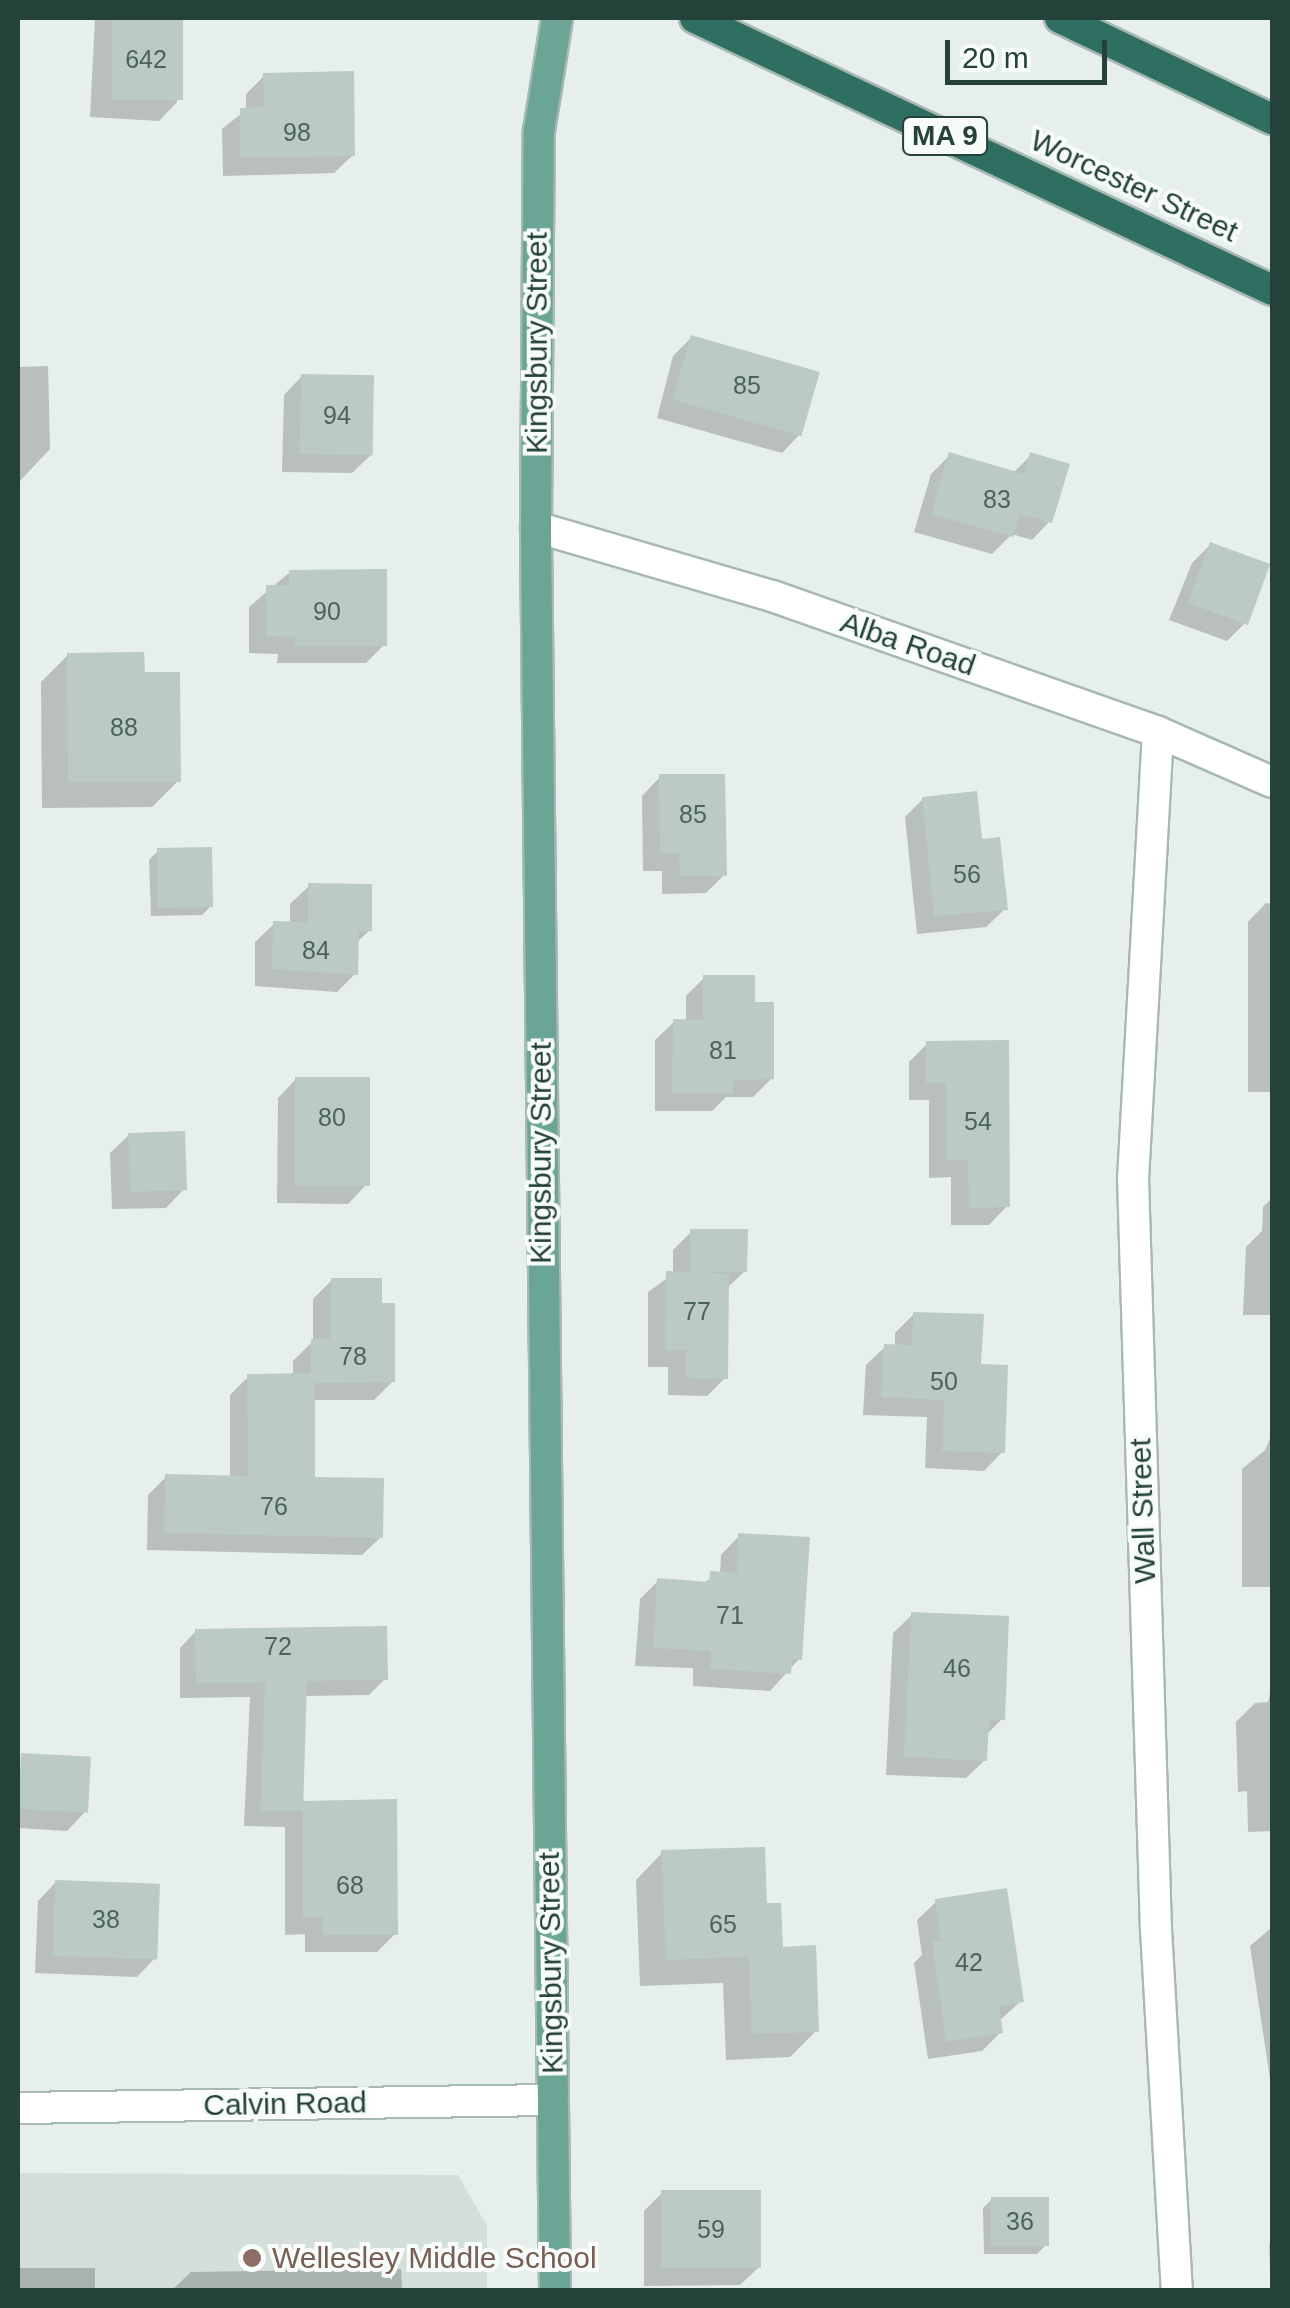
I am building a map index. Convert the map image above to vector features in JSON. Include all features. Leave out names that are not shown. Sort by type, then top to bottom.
[{"type":"highway","name":"Worcester Street","points":[[694,18],[1272,290]]},
{"type":"highway","points":[[1060,18],[1272,119]]},
{"type":"main road","name":"Kingsbury Street","points":[[555,2290],[536,527],[538,131],[556,18]]},
{"type":"street","name":"Alba Road","points":[[536,527],[775,597],[1158,732],[1272,782]]},
{"type":"street","name":"Wall Street","points":[[1158,732],[1133,1178],[1156,1930],[1177,2290]]},
{"type":"street","name":"Calvin Road","points":[[18,2108],[553,2100]]},
{"type":"shaded area","name":"Wellesley Middle School","points":[[18,2173],[458,2175],[487,2226],[487,2290],[18,2290]]},
{"type":"building","points":[[112,18],[183,18],[183,100],[112,100]]},
{"type":"building","points":[[354,71],[355,156],[240,158],[240,108],[264,107],[263,73]]},
{"type":"building","points":[[691,335],[820,372],[801,436],[673,399]]},
{"type":"building","points":[[301,374],[374,375],[373,455],[300,454]]},
{"type":"building","points":[[949,452],[1024,474],[1030,452],[1070,464],[1052,523],[1020,514],[1013,537],[931,514]]},
{"type":"building","points":[[1210,542],[1270,564],[1248,625],[1188,603]]},
{"type":"building","points":[[387,569],[387,646],[295,646],[295,637],[266,636],[266,585],[289,585],[289,570]]},
{"type":"building","points":[[144,652],[145,672],[180,672],[181,782],[68,782],[67,653]]},
{"type":"building","points":[[659,774],[725,774],[727,876],[680,876],[679,853],[660,853]]},
{"type":"building","points":[[977,791],[982,839],[1000,837],[1008,910],[934,916],[922,797]]},
{"type":"building","points":[[212,847],[213,907],[158,908],[157,848]]},
{"type":"building","points":[[308,883],[372,884],[372,931],[359,931],[358,975],[272,969],[273,921],[308,922]]},
{"type":"building","points":[[703,975],[755,975],[755,1002],[774,1002],[774,1079],[733,1080],[733,1094],[672,1093],[673,1019],[703,1020]]},
{"type":"building","points":[[1009,1040],[1010,1207],[969,1208],[968,1160],[946,1161],[946,1083],[926,1083],[926,1041]]},
{"type":"building","points":[[295,1077],[370,1077],[370,1186],[295,1186]]},
{"type":"building","points":[[185,1131],[187,1190],[130,1192],[128,1133]]},
{"type":"building","points":[[690,1229],[748,1229],[747,1272],[701,1272],[729,1274],[728,1379],[686,1378],[686,1350],[665,1350],[666,1271],[690,1272]]},
{"type":"building","points":[[331,1278],[382,1278],[382,1303],[395,1303],[395,1382],[315,1383],[315,1477],[384,1478],[383,1538],[164,1533],[165,1474],[248,1476],[247,1374],[311,1373],[311,1339],[330,1339]]},
{"type":"building","points":[[913,1312],[984,1314],[981,1364],[1008,1365],[1005,1453],[942,1451],[944,1400],[881,1397],[884,1344],[912,1345]]},
{"type":"building","points":[[738,1533],[810,1537],[802,1660],[792,1659],[791,1674],[710,1669],[711,1651],[653,1648],[657,1578],[709,1582],[710,1571],[737,1573]]},
{"type":"building","points":[[911,1612],[1009,1616],[1005,1720],[989,1719],[987,1761],[904,1757]]},
{"type":"building","points":[[387,1626],[388,1680],[307,1681],[303,1811],[260,1810],[265,1682],[196,1683],[195,1629]]},
{"type":"building","points":[[21,1753],[91,1757],[88,1813],[18,1809]]},
{"type":"building","points":[[397,1799],[398,1935],[323,1935],[322,1917],[303,1918],[303,1801]]},
{"type":"building","points":[[765,1847],[767,1903],[781,1903],[783,1947],[816,1945],[819,2032],[751,2034],[749,1957],[666,1960],[661,1850]]},
{"type":"building","points":[[55,1880],[160,1884],[157,1960],[52,1956]]},
{"type":"building","points":[[1007,1888],[1024,2002],[999,2006],[1003,2033],[946,2042],[932,1942],[941,1941],[935,1899]]},
{"type":"building","points":[[661,2190],[761,2190],[761,2268],[661,2268]]},
{"type":"building","points":[[991,2197],[1049,2197],[1049,2246],[991,2246]]},
{"type":"place","name":"Wellesley Middle School","points":[[252,2258]]}]
